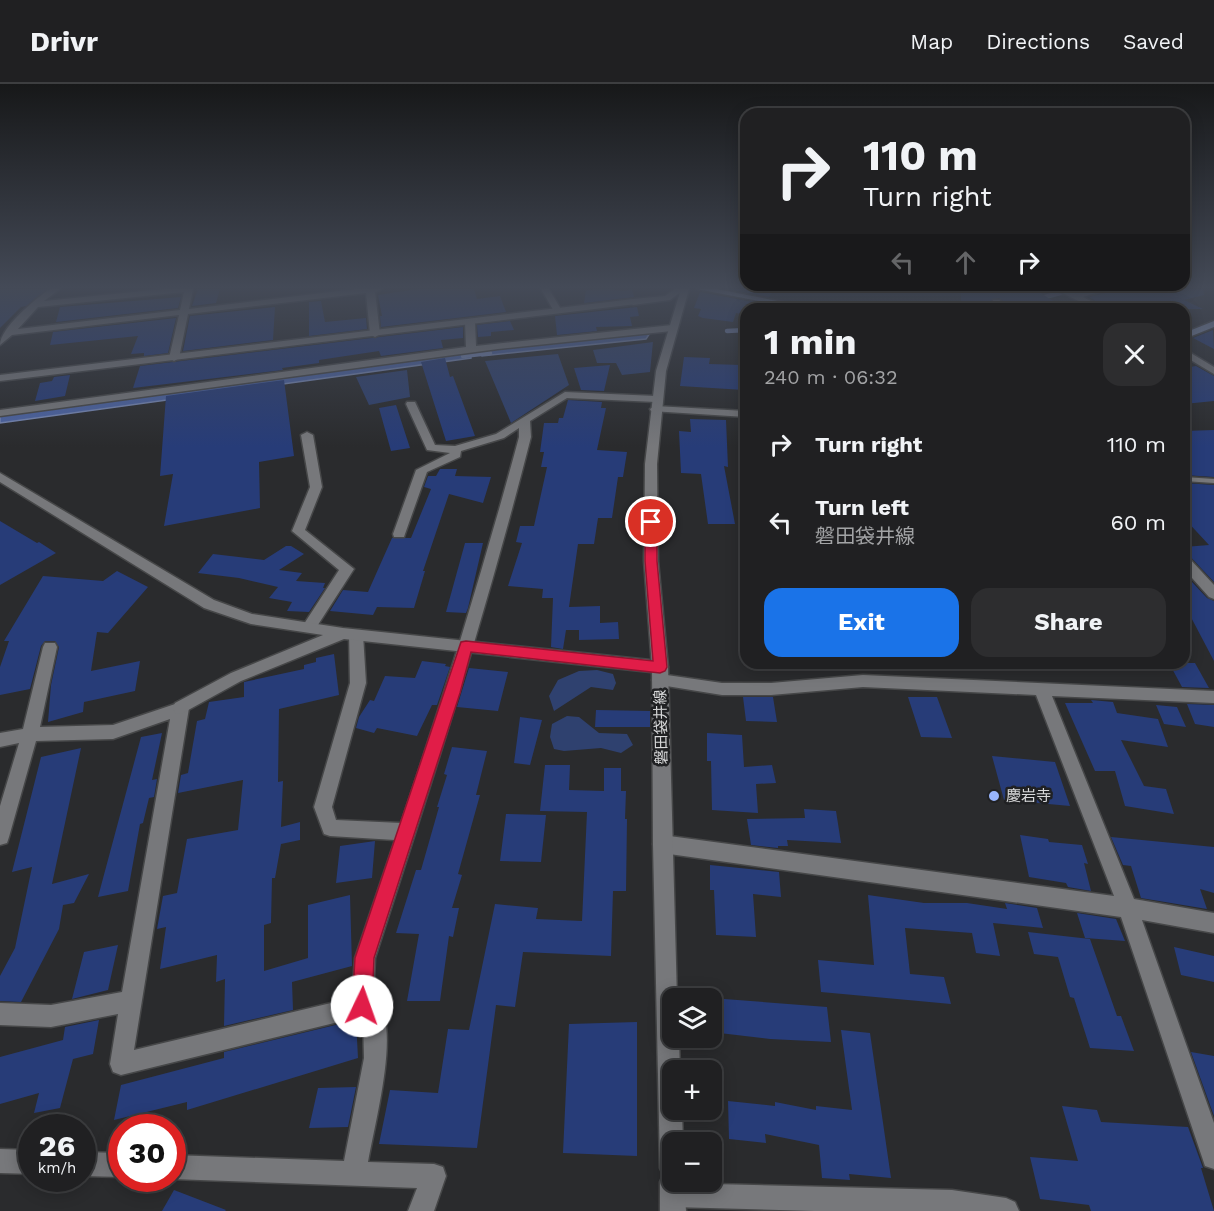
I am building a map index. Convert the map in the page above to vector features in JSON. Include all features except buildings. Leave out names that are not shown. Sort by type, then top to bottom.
[{"type":"street","points":[[174,358],[178,342]]},
{"type":"street","points":[[0,378],[311,342]]},
{"type":"street","points":[[471,342],[471,350]]},
{"type":"street","points":[[0,413],[548,342]]},
{"type":"street","name":"磐田袋井線","points":[[669,342],[656,404],[651,464],[651,561],[660,674],[662,844],[671,1132]]},
{"type":"street","points":[[1190,356],[1214,371]]},
{"type":"street","points":[[411,404],[431,448],[455,449],[500,436],[565,395],[740,413]]},
{"type":"street","points":[[362,1006],[365,958],[453,693],[494,556],[525,437],[525,420]]},
{"type":"street","points":[[307,435],[316,488],[298,531],[347,569],[309,627]]},
{"type":"street","points":[[399,534],[422,470],[456,455],[455,449]]},
{"type":"street","points":[[0,477],[208,604],[251,619],[466,646],[660,674],[722,689],[771,689],[863,681],[1042,691],[1214,697]]},
{"type":"street","points":[[1190,566],[1208,581],[1214,594]]},
{"type":"street","points":[[0,740],[30,734],[113,732],[181,708],[236,677],[349,633]]},
{"type":"street","points":[[349,633],[358,683],[323,807],[330,828],[406,832]]},
{"type":"street","points":[[0,837],[30,734],[50,647]]},
{"type":"street","points":[[1042,691],[1128,908],[1214,1157]]},
{"type":"street","points":[[181,708],[121,1065],[362,1006]]},
{"type":"street","points":[[662,844],[1128,908],[1214,923]]},
{"type":"street","points":[[0,1014],[51,1016],[131,1001]]},
{"type":"street","points":[[354,1173],[375,1058],[374,1016],[362,1006]]},
{"type":"street","points":[[0,1161],[18,1162]]},
{"type":"street","points":[[186,1167],[434,1176],[421,1211]]},
{"type":"street","points":[[673,1196],[952,1202],[1006,1211]]},
{"type":"lane","points":[[1190,479],[1214,481]]},
{"type":"shaded area","points":[[553,342],[621,342],[482,356],[480,348]]},
{"type":"shaded area","points":[[653,342],[650,372],[622,375],[616,363],[597,363],[593,350]]},
{"type":"shaded area","points":[[471,352],[471,358],[0,423],[0,414]]},
{"type":"shaded area","points":[[558,354],[569,385],[511,423],[485,361]]},
{"type":"shaded area","points":[[407,370],[410,397],[369,405],[356,377]]},
{"type":"shaded area","points":[[597,670],[613,674],[616,683],[613,690],[591,687],[554,711],[549,696],[558,680],[579,671]]},
{"type":"shaded area","points":[[567,716],[579,717],[599,733],[627,734],[633,745],[621,753],[601,748],[564,751],[554,749],[550,737],[552,724]]},
{"type":"waterway","points":[[463,356],[490,353]]},
{"type":"place","name":"慶岩寺","points":[[994,796]]},
{"type":"route","points":[[362,1006],[365,958],[453,693],[466,646],[660,667],[651,561],[651,522]]}]
